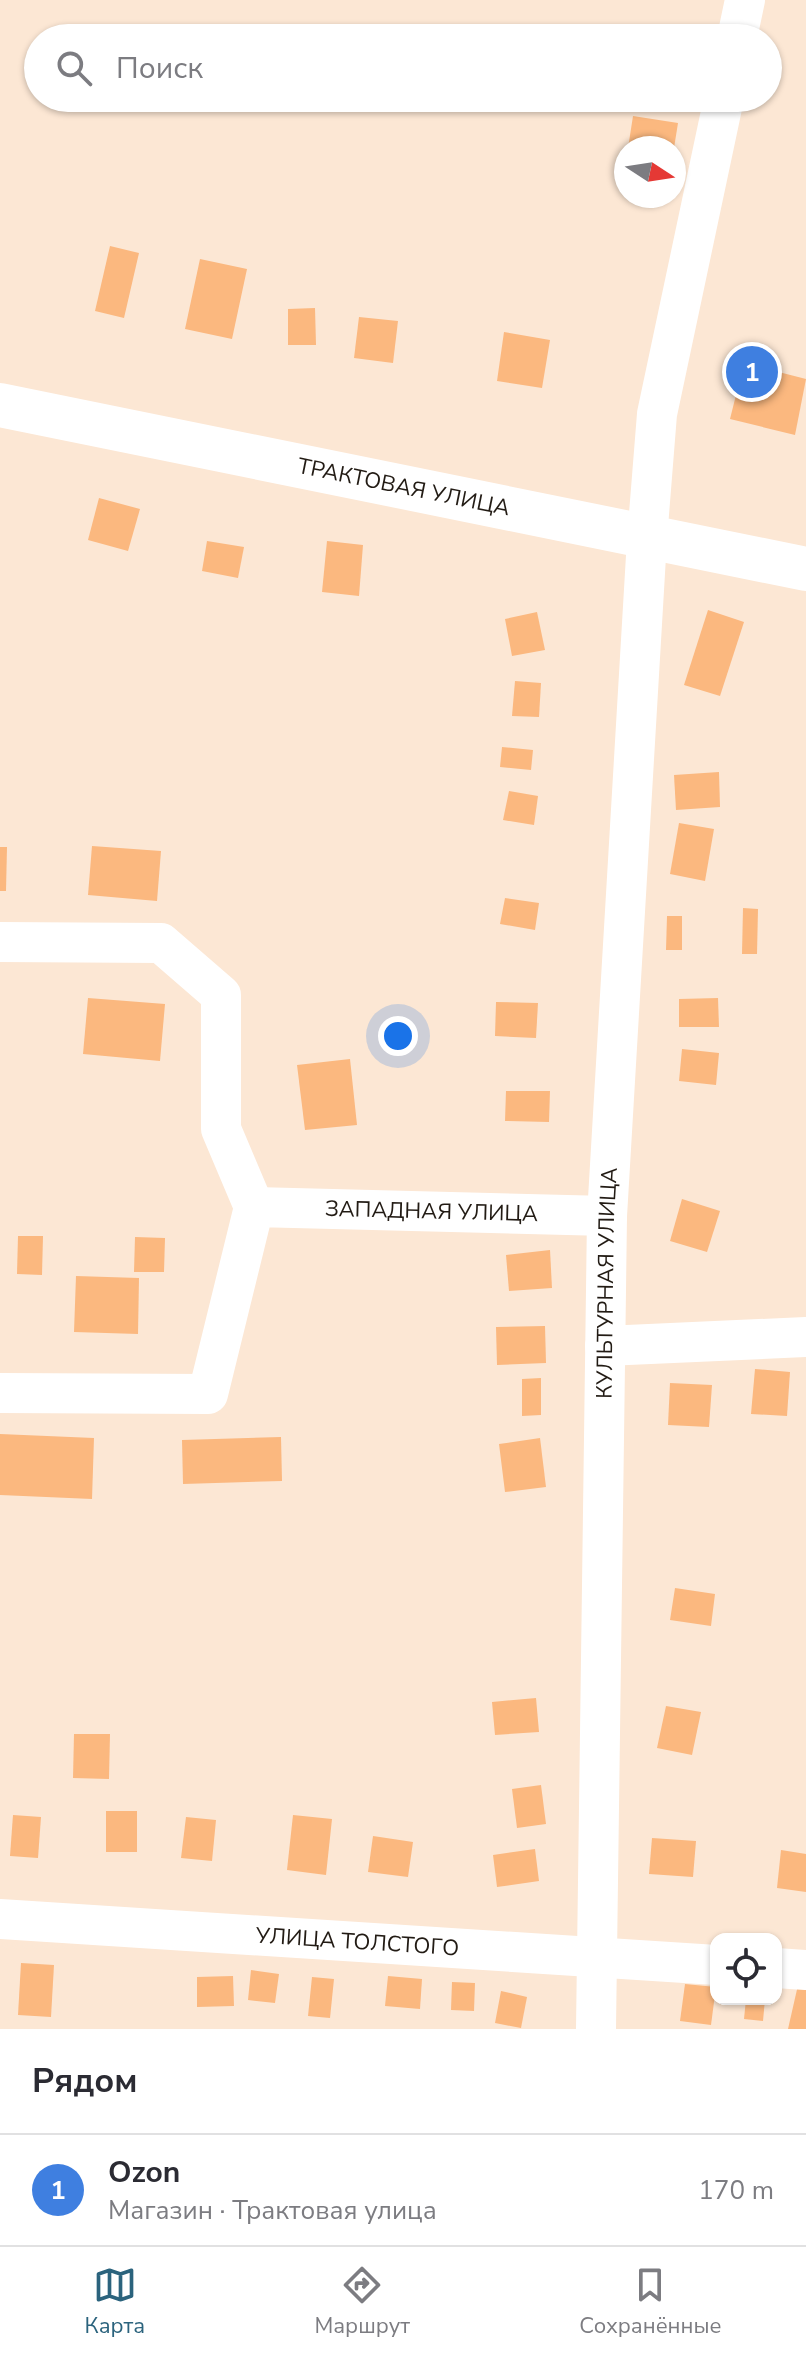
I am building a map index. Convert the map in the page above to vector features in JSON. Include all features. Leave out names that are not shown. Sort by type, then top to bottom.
[{"type":"main road","name":"ТРАКТОВАЯ УЛИЦА","points":[[0,405],[806,569]]},
{"type":"street","points":[[740,24],[745,0]]},
{"type":"street","name":"КУЛЬТУРНАЯ УЛИЦА","points":[[596,2029],[600,1959],[607,1216],[647,539],[657,414],[721,112]]},
{"type":"street","points":[[0,942],[161,943],[221,995],[221,1129],[254,1207],[208,1394],[0,1393]]},
{"type":"street","name":"ЗАПАДНАЯ УЛИЦА","points":[[254,1207],[607,1216]]},
{"type":"street","points":[[605,1346],[806,1337]]},
{"type":"street","name":"УЛИЦА ТОЛСТОГО","points":[[0,1919],[710,1965]]},
{"type":"street","points":[[782,1968],[806,1970]]},
{"type":"building","points":[[633,116],[678,123],[676,136],[630,136]]},
{"type":"building","points":[[110,246],[139,253],[124,318],[95,311]]},
{"type":"building","points":[[200,259],[247,269],[232,339],[185,329]]},
{"type":"building","points":[[315,308],[316,345],[288,345],[288,309]]},
{"type":"building","points":[[359,317],[398,321],[393,363],[354,358]]},
{"type":"building","points":[[504,332],[550,340],[542,388],[497,381]]},
{"type":"building","points":[[744,363],[806,379],[795,435],[730,419]]},
{"type":"building","points":[[99,498],[140,509],[128,551],[88,540]]},
{"type":"building","points":[[207,541],[244,547],[238,578],[202,571]]},
{"type":"building","points":[[327,541],[363,545],[359,596],[322,592]]},
{"type":"building","points":[[708,610],[744,622],[720,696],[684,685]]},
{"type":"building","points":[[537,612],[545,650],[512,656],[505,619]]},
{"type":"building","points":[[515,681],[541,683],[539,717],[512,716]]},
{"type":"building","points":[[502,747],[533,750],[531,770],[500,767]]},
{"type":"building","points":[[719,772],[720,807],[676,810],[674,775]]},
{"type":"building","points":[[509,791],[538,796],[534,825],[503,820]]},
{"type":"building","points":[[679,823],[714,829],[705,881],[670,874]]},
{"type":"building","points":[[92,846],[161,851],[157,901],[88,895]]},
{"type":"building","points":[[0,847],[7,847],[6,891],[0,891]]},
{"type":"building","points":[[505,898],[539,903],[535,930],[500,924]]},
{"type":"building","points":[[743,908],[758,909],[757,954],[742,954]]},
{"type":"building","points":[[667,916],[682,916],[682,950],[666,950]]},
{"type":"building","points":[[88,998],[165,1004],[160,1061],[83,1054]]},
{"type":"building","points":[[718,998],[719,1027],[679,1027],[679,999]]},
{"type":"building","points":[[496,1002],[538,1003],[536,1038],[495,1036]]},
{"type":"building","points":[[682,1049],[719,1053],[716,1085],[679,1081]]},
{"type":"building","points":[[350,1059],[357,1125],[305,1130],[297,1065]]},
{"type":"building","points":[[506,1091],[550,1091],[549,1122],[505,1121]]},
{"type":"building","points":[[682,1199],[720,1211],[707,1252],[670,1241]]},
{"type":"building","points":[[18,1236],[43,1236],[42,1275],[17,1274]]},
{"type":"building","points":[[135,1237],[165,1238],[164,1272],[134,1272]]},
{"type":"building","points":[[550,1250],[552,1288],[509,1291],[506,1255]]},
{"type":"building","points":[[76,1276],[139,1278],[138,1334],[74,1332]]},
{"type":"building","points":[[545,1326],[546,1363],[497,1365],[496,1327]]},
{"type":"building","points":[[755,1369],[790,1372],[787,1416],[751,1414]]},
{"type":"building","points":[[541,1378],[541,1415],[522,1416],[522,1379]]},
{"type":"building","points":[[670,1383],[712,1385],[709,1427],[668,1425]]},
{"type":"building","points":[[0,1434],[94,1438],[92,1499],[0,1495]]},
{"type":"building","points":[[281,1437],[282,1481],[183,1484],[182,1440]]},
{"type":"building","points":[[540,1438],[546,1487],[505,1492],[499,1444]]},
{"type":"building","points":[[675,1588],[715,1594],[711,1626],[670,1620]]},
{"type":"building","points":[[536,1698],[539,1732],[495,1735],[492,1702]]},
{"type":"building","points":[[666,1706],[701,1712],[692,1755],[657,1748]]},
{"type":"building","points":[[74,1734],[110,1734],[109,1779],[73,1778]]},
{"type":"building","points":[[541,1785],[546,1824],[517,1828],[512,1789]]},
{"type":"building","points":[[106,1811],[137,1811],[137,1852],[106,1852]]},
{"type":"building","points":[[13,1815],[41,1817],[38,1858],[10,1856]]},
{"type":"building","points":[[293,1815],[332,1819],[326,1875],[287,1870]]},
{"type":"building","points":[[186,1817],[216,1820],[212,1861],[181,1858]]},
{"type":"building","points":[[373,1836],[413,1842],[408,1877],[368,1872]]},
{"type":"building","points":[[652,1838],[696,1841],[693,1877],[649,1874]]},
{"type":"building","points":[[535,1849],[539,1881],[497,1887],[493,1855]]},
{"type":"building","points":[[781,1850],[806,1854],[806,1892],[777,1888]]},
{"type":"building","points":[[21,1963],[54,1965],[51,2017],[18,2015]]},
{"type":"building","points":[[251,1970],[279,1974],[275,2003],[248,2000]]},
{"type":"building","points":[[233,1976],[234,2006],[197,2007],[197,1977]]},
{"type":"building","points":[[388,1976],[422,1979],[420,2009],[385,2006]]},
{"type":"building","points":[[312,1977],[334,1979],[330,2018],[308,2016]]},
{"type":"building","points":[[452,1982],[475,1983],[474,2011],[451,2010]]},
{"type":"building","points":[[685,1984],[710,1986],[710,2005],[714,2005],[711,2025],[680,2021]]},
{"type":"building","points":[[798,1985],[806,1987],[806,2029],[788,2029]]},
{"type":"building","points":[[501,1991],[527,1997],[521,2028],[495,2023]]},
{"type":"building","points":[[745,2005],[764,2005],[763,2021],[744,2019]]},
{"type":"place","name":"Ozon","points":[[752,372]]}]
